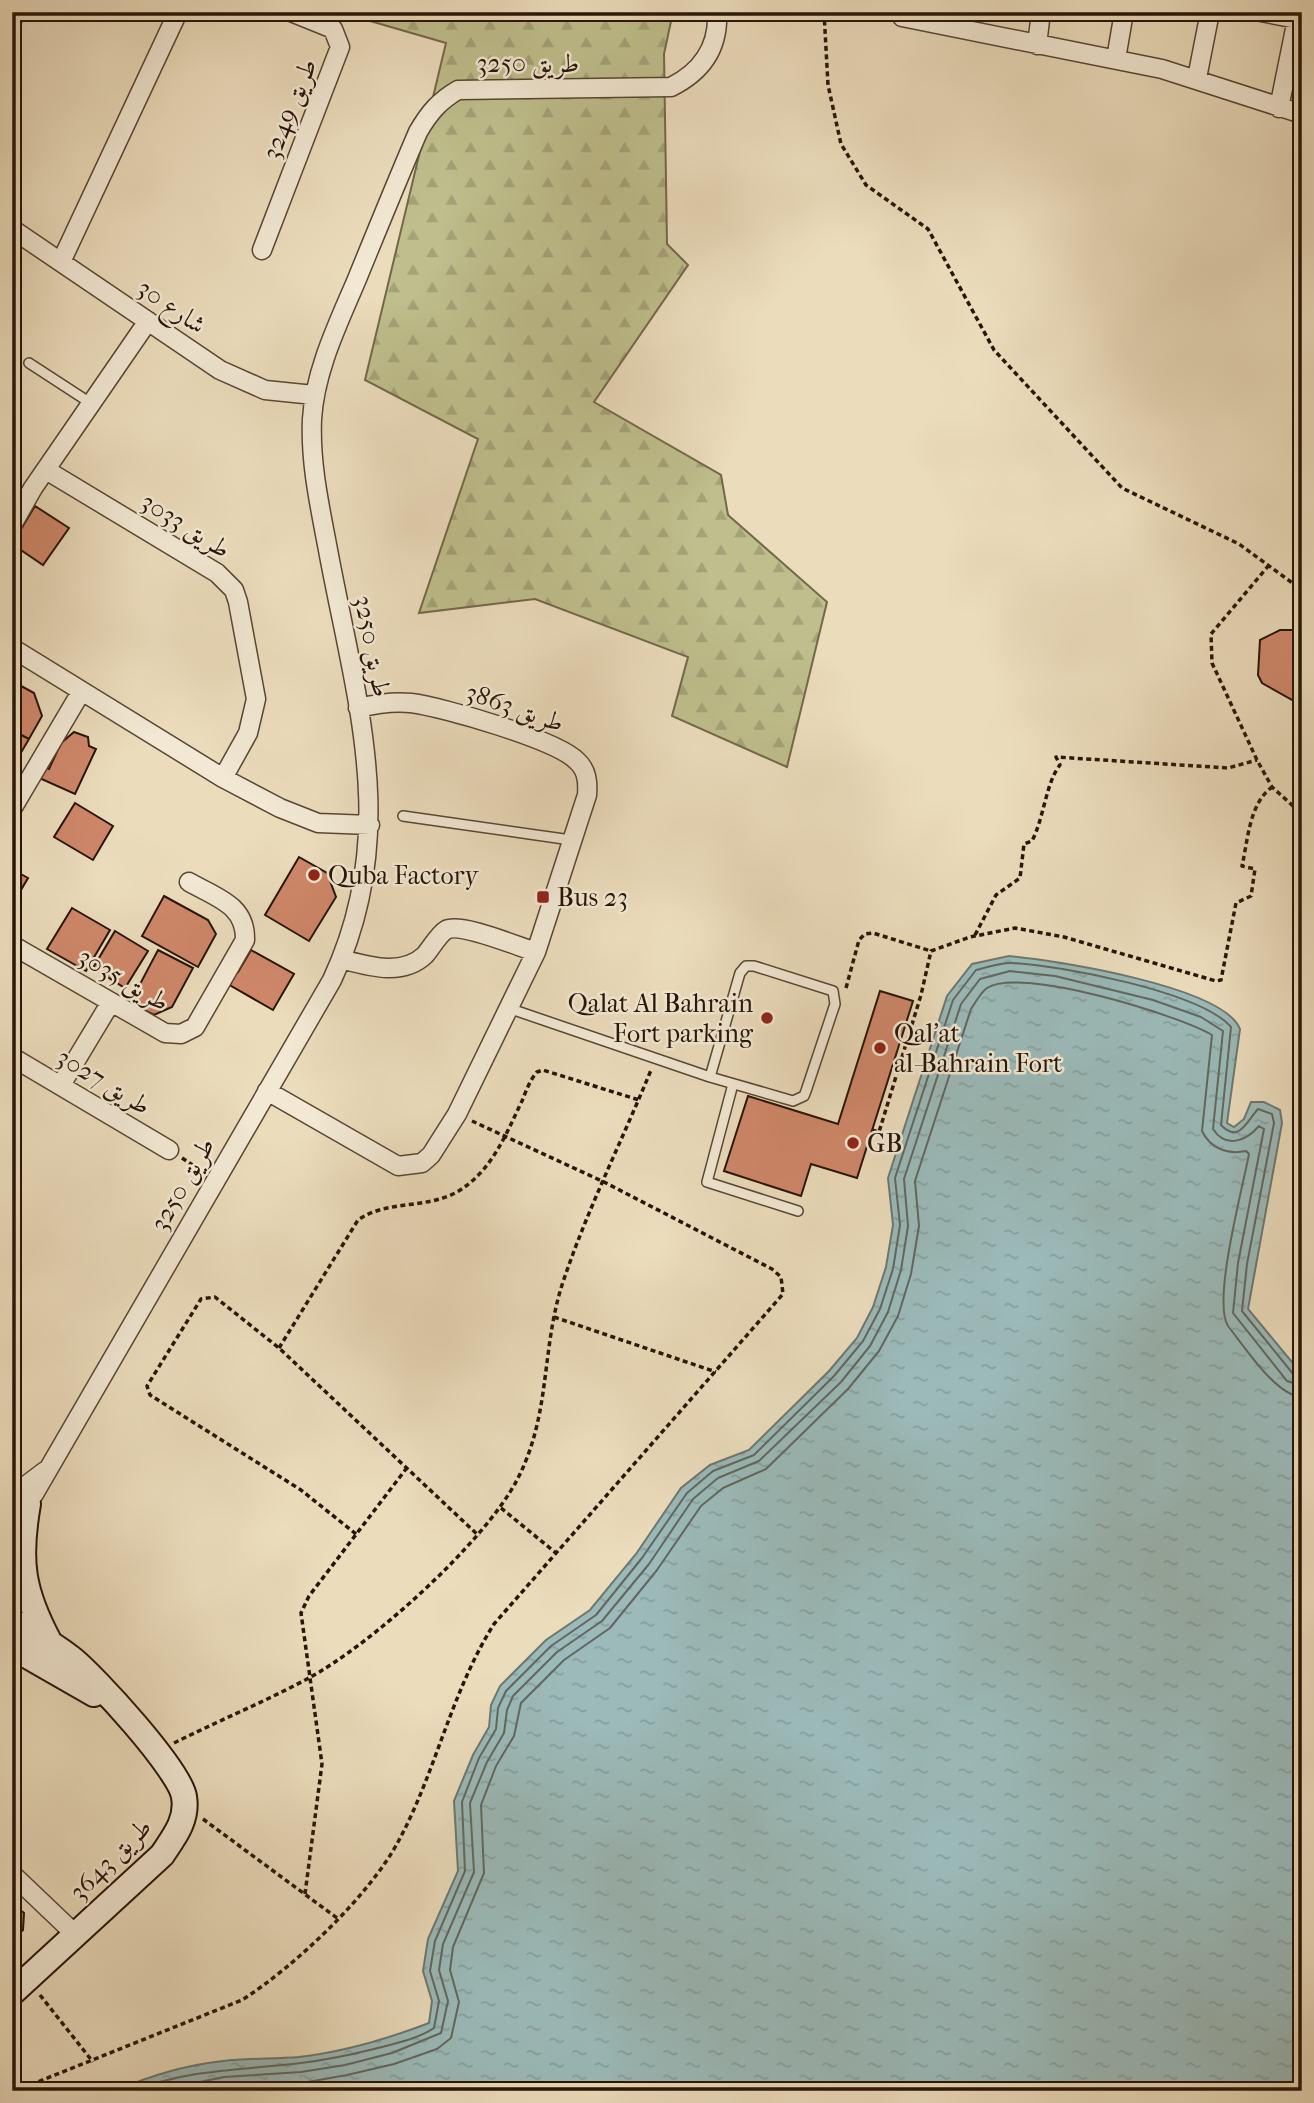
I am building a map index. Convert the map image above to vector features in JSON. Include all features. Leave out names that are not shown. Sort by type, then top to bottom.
[{"type":"street","points":[[12,20],[16,12]]},
{"type":"street","points":[[61,262],[178,12]]},
{"type":"street","name":"طريق 3249","points":[[262,250],[340,47],[333,29],[291,12]]},
{"type":"street","points":[[1037,45],[1041,12]]},
{"type":"street","points":[[1116,60],[1124,12]]},
{"type":"street","points":[[1197,78],[1210,12]]},
{"type":"street","points":[[1261,12],[1299,20],[1279,108]]},
{"type":"street","name":"طريق 3250","points":[[17,1506],[45,1471],[216,1180],[341,959],[363,887],[370,825],[367,766],[316,482],[312,451],[314,395],[329,345],[418,132],[428,114],[441,100],[458,90],[671,87],[691,77],[705,61],[718,14]]},
{"type":"street","points":[[902,17],[960,21],[1037,45],[1197,78],[1302,114]]},
{"type":"street","name":"شارع 30","points":[[12,229],[242,381],[290,394],[314,395]]},
{"type":"street","points":[[12,525],[46,470],[148,321]]},
{"type":"street","name":"طريق 3033","points":[[46,470],[216,573],[234,590],[256,699],[248,733],[223,778]]},
{"type":"street","points":[[12,648],[223,778],[302,818],[337,825],[370,825]]},
{"type":"street","points":[[12,808],[81,692]]},
{"type":"street","name":"طريق 3863","points":[[267,1091],[398,1166],[410,1167],[431,1155],[457,1114],[536,952],[587,795],[588,783],[579,762],[570,755],[519,734],[431,707],[394,702],[358,708]]},
{"type":"street","name":"طريق 3035","points":[[12,945],[165,1033],[181,1034],[195,1027],[244,940],[245,926],[239,912],[190,882]]},
{"type":"street","points":[[341,959],[380,968],[402,966],[418,961],[446,930],[459,928],[536,952]]},
{"type":"street","points":[[61,1085],[111,1002]]},
{"type":"street","name":"طريق 3027","points":[[12,1056],[169,1150]]},
{"type":"street","points":[[17,1506],[25,1587],[32,1610],[51,1643]]},
{"type":"street","points":[[12,1621],[51,1643],[92,1676],[125,1717]]},
{"type":"street","points":[[12,1647],[64,1675],[125,1717]]},
{"type":"street","name":"طريق 3643","points":[[20,1986],[162,1855],[179,1831],[184,1805],[180,1781],[125,1717]]},
{"type":"street","name":"طريق 3643","points":[[12,1874],[76,1935]]},
{"type":"lane","points":[[29,363],[92,404]]},
{"type":"lane","points":[[403,816],[571,841]]},
{"type":"lane","points":[[510,1009],[710,1077],[793,1101],[804,1096],[835,1000],[833,991],[825,986],[746,966],[740,973],[710,1077]]},
{"type":"lane","points":[[733,1084],[707,1182],[798,1212]]},
{"type":"path","points":[[824,12],[828,85],[841,144],[866,185],[928,229],[994,350],[1122,488],[1239,544],[1299,585],[1302,590]]},
{"type":"path","points":[[1269,565],[1211,634],[1212,663],[1272,788],[1302,814]]},
{"type":"path","points":[[975,935],[996,895],[1020,878],[1024,844],[1032,841],[1040,825],[1051,775],[1059,765],[1056,757],[1228,768],[1257,760]]},
{"type":"path","points":[[835,1000],[847,987],[859,940],[865,934],[873,933],[930,951],[975,935],[1015,928],[1040,932],[1216,981],[1221,980],[1236,904],[1251,896],[1255,869],[1242,866],[1255,810],[1261,797],[1272,788]]},
{"type":"path","points":[[872,1130],[879,1132],[921,995],[930,951]]},
{"type":"path","points":[[156,1751],[310,1678],[395,1614],[479,1535],[500,1508],[527,1459],[541,1417],[554,1317],[562,1286],[656,1058]]},
{"type":"path","points":[[279,1348],[358,1220],[367,1213],[430,1202],[455,1193],[477,1178],[494,1158],[534,1075],[543,1070],[639,1100]]},
{"type":"path","points":[[15,2091],[93,2062],[242,2000],[273,1979],[337,1918],[380,1871],[399,1841],[482,1643],[509,1605],[780,1300],[784,1289],[781,1277],[772,1269],[604,1182],[457,1114]]},
{"type":"path","points":[[169,1150],[216,1180]]},
{"type":"path","points":[[356,1535],[301,1490],[147,1391],[201,1299],[215,1297],[279,1348],[405,1469],[479,1535]]},
{"type":"path","points":[[554,1317],[716,1372]]},
{"type":"path","points":[[305,1894],[322,1764],[301,1623],[304,1604],[405,1469]]},
{"type":"path","points":[[500,1508],[556,1553]]},
{"type":"path","points":[[184,1805],[337,1918]]},
{"type":"path","points":[[20,1986],[93,2062]]},
{"type":"green space","points":[[339,12],[673,12],[664,54],[667,244],[688,265],[594,402],[721,475],[728,515],[827,602],[787,767],[672,716],[688,657],[535,599],[419,613],[478,439],[365,380],[446,43]]},
{"type":"water","points":[[1009,956],[1135,978],[1203,1000],[1227,1014],[1240,1029],[1227,1123],[1234,1127],[1244,1119],[1251,1102],[1264,1102],[1280,1110],[1282,1123],[1248,1309],[1302,1374],[1302,2091],[115,2091],[154,2076],[195,2065],[332,2052],[429,2023],[432,2001],[423,1971],[428,1939],[458,1871],[454,1801],[473,1755],[489,1727],[491,1705],[500,1686],[546,1640],[590,1610],[636,1554],[681,1488],[710,1465],[749,1450],[829,1371],[857,1338],[873,1307],[886,1267],[893,1225],[888,1178],[947,996],[972,964]]},
{"type":"building","points":[[35,506],[69,528],[43,565],[12,544]]},
{"type":"building","points":[[1280,630],[1293,630],[1302,649],[1302,723],[1299,704],[1262,683],[1258,675],[1260,640]]},
{"type":"building","points":[[12,681],[34,693],[42,716],[29,739],[12,730]]},
{"type":"building","points":[[12,730],[29,739],[12,768]]},
{"type":"building","points":[[74,732],[88,737],[89,746],[96,749],[75,794],[37,777],[42,766],[49,769],[61,743]]},
{"type":"building","points":[[75,803],[113,826],[93,860],[54,837]]},
{"type":"building","points":[[299,857],[327,873],[336,897],[309,941],[265,915]]},
{"type":"building","points":[[12,869],[28,878],[12,905]]},
{"type":"building","points":[[164,896],[208,920],[216,934],[198,967],[142,936]]},
{"type":"building","points":[[72,908],[110,930],[86,971],[47,949]]},
{"type":"building","points":[[115,931],[148,951],[125,988],[93,968]]},
{"type":"building","points":[[158,950],[193,968],[172,1007],[154,1015],[130,1003]]},
{"type":"building","points":[[251,950],[294,974],[273,1010],[226,983],[234,971],[238,972]]},
{"type":"building","name":"Qal'at al-Bahrain Fort","points":[[880,991],[913,1001],[857,1178],[811,1164],[801,1196],[724,1171],[748,1096],[838,1124]]},
{"type":"building","points":[[12,1904],[24,1913],[23,1930],[12,1940]]},
{"type":"place","name":"Quba Factory","points":[[314,875]]},
{"type":"place","name":"Bus 23","points":[[543,897]]},
{"type":"place","name":"Qalat Al Bahrain Fort parking","points":[[767,1018]]},
{"type":"place","name":"Qal'at al-Bahrain Fort","points":[[880,1048]]},
{"type":"place","name":"GB","points":[[853,1143]]}]
